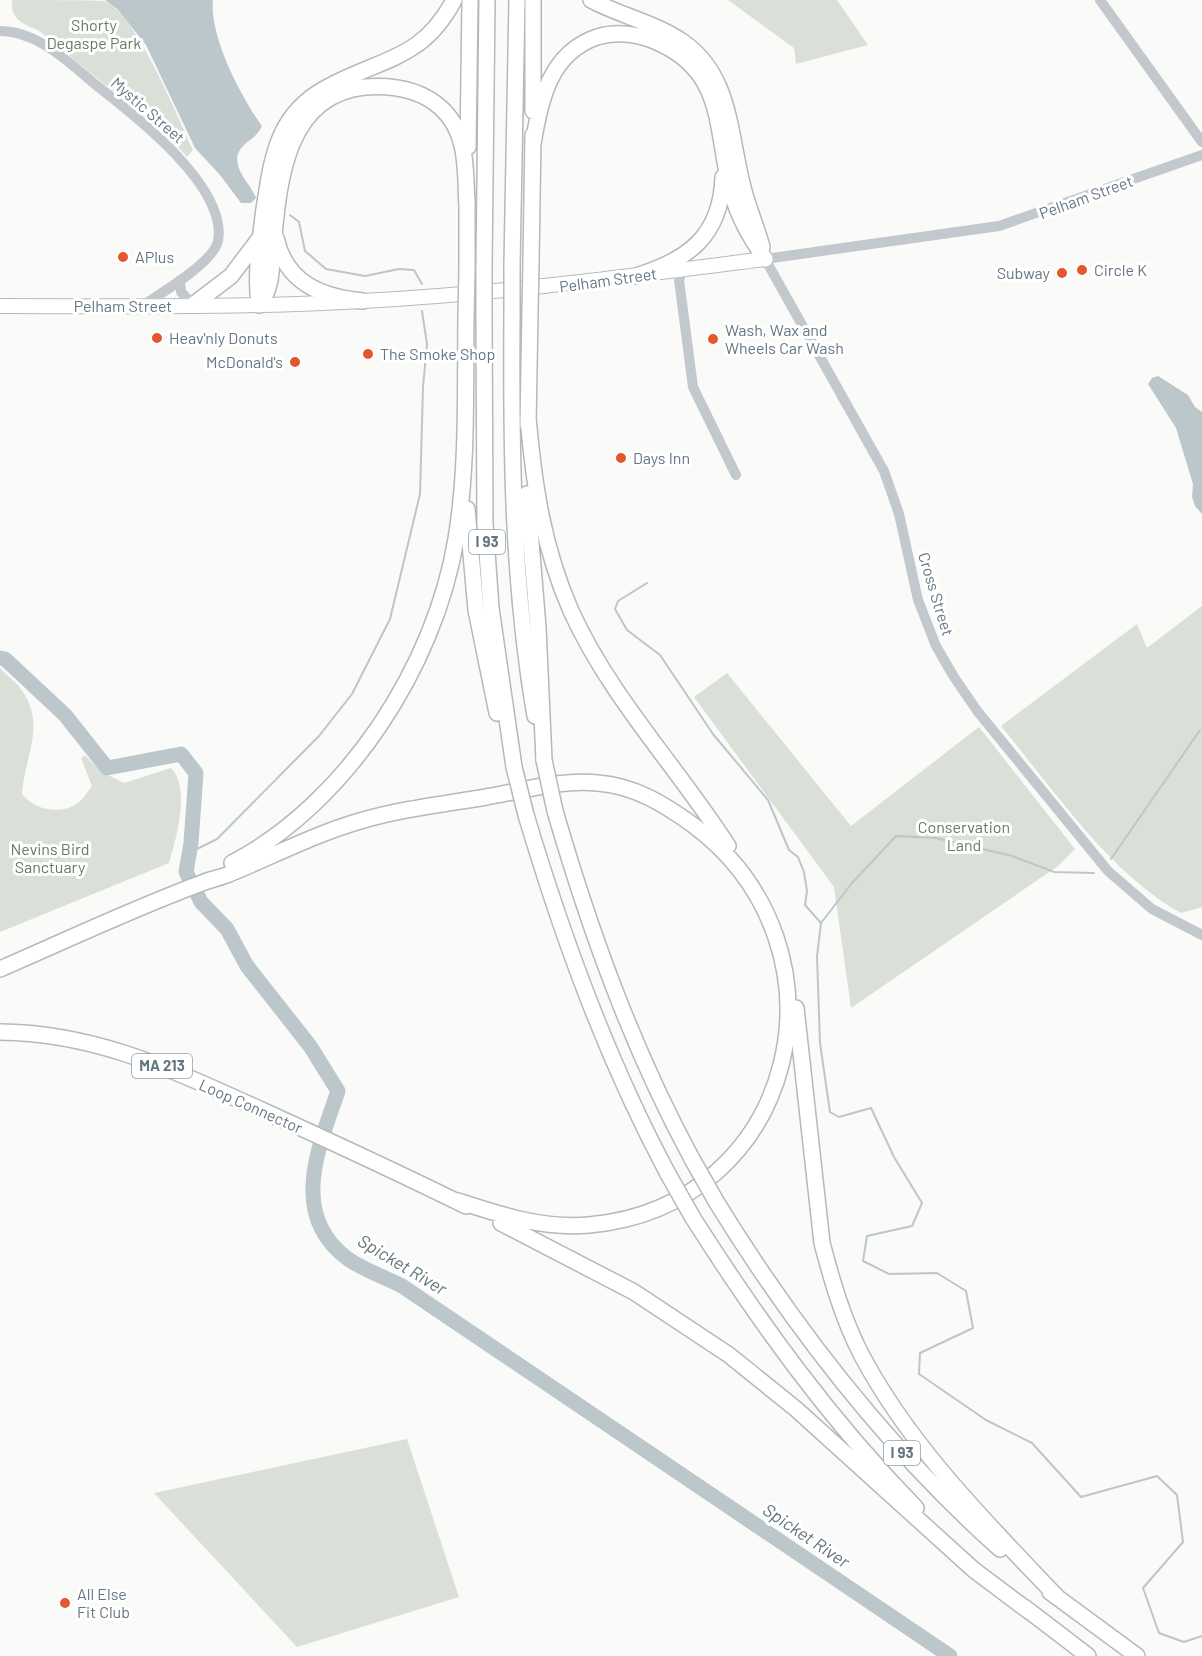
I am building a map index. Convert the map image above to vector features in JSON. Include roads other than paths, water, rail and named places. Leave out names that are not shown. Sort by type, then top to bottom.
[{"type":"highway","points":[[259,305],[274,151],[296,112],[325,88],[415,48],[432,33],[454,0]]},
{"type":"highway","points":[[202,883],[266,843],[307,810],[366,746],[388,714],[419,654],[443,587],[456,541],[464,464],[470,0]]},
{"type":"highway","name":"I 93","points":[[487,0],[483,429],[488,560],[493,620],[514,766],[526,815],[583,987],[624,1085],[668,1174],[693,1218],[759,1318],[834,1418],[935,1526],[1030,1612],[1088,1656]]},
{"type":"highway","name":"I 93","points":[[517,0],[511,462],[515,564],[527,670],[555,811],[603,960],[647,1067],[692,1159],[717,1203],[813,1346],[874,1422],[945,1498],[1058,1599],[1137,1656]]},
{"type":"highway","points":[[533,0],[528,518],[539,638],[544,760]]},
{"type":"highway","points":[[591,0],[671,35],[691,48],[709,67],[725,99],[744,190],[765,259]]},
{"type":"highway","points":[[533,144],[539,104],[558,66],[582,44],[602,36],[623,34],[645,38],[666,46],[685,59],[700,75],[716,106],[731,191],[746,232],[765,259]]},
{"type":"highway","points":[[193,305],[231,276],[267,234],[285,161],[299,127],[325,101],[359,88],[384,86],[408,90],[432,101],[443,110],[455,126],[462,143],[467,207]]},
{"type":"highway","points":[[636,276],[678,260],[693,250],[706,233],[717,212],[722,191],[723,156]]},
{"type":"highway","points":[[267,234],[301,282],[331,297],[363,301]]},
{"type":"highway","points":[[528,417],[538,510],[571,612],[604,670],[726,843],[772,923],[794,991],[822,1243],[832,1281],[851,1333],[883,1393],[934,1463],[1058,1599]]},
{"type":"highway","points":[[464,464],[476,610],[491,692],[514,766]]},
{"type":"highway","points":[[0,969],[202,883],[365,819],[563,783],[585,782],[624,787],[660,802],[713,841],[748,880]]},
{"type":"highway","points":[[458,1202],[526,1222],[587,1225],[647,1212],[697,1186],[722,1165],[744,1140],[763,1111],[773,1090],[782,1062],[788,1025],[789,1000],[785,963]]},
{"type":"highway","name":"Loop Connector","points":[[0,1032],[63,1037],[134,1054],[331,1141],[458,1202]]},
{"type":"highway","points":[[458,1202],[592,1268],[696,1331],[796,1409],[974,1570],[1030,1612]]},
{"type":"main road","name":"Pelham Street","points":[[0,306],[259,305],[363,301],[554,287],[765,259]]},
{"type":"street","points":[[1100,0],[1202,142]]},
{"type":"street","name":"Mystic Street","points":[[0,31],[34,39],[54,51],[154,132],[184,163],[211,208],[218,237],[210,255],[180,280],[142,306]]},
{"type":"street","name":"Pelham Street","points":[[765,259],[999,226],[1202,155]]},
{"type":"street","name":"Cross Street","points":[[765,259],[884,471],[896,503],[921,608],[936,646],[954,677],[978,712],[1108,871],[1152,909],[1202,935]]},
{"type":"street","points":[[683,270],[679,280],[693,387],[736,475]]},
{"type":"street","points":[[180,280],[181,292],[193,305]]},
{"type":"waterway","points":[[290,215],[299,222],[305,251],[326,269],[365,276],[399,269],[414,270],[422,284]]},
{"type":"waterway","points":[[189,853],[217,839],[319,736],[352,694],[390,619],[420,494],[423,387],[427,344],[422,311]]},
{"type":"waterway","points":[[647,583],[618,601],[615,609],[627,630],[660,655],[713,734],[768,800],[789,850],[798,857],[804,872],[807,891],[805,905],[821,923]]},
{"type":"waterway","name":"Spicket River","points":[[0,658],[5,659],[65,715],[107,768],[181,754],[196,773],[191,843],[186,872],[201,902],[227,929],[247,966],[310,1046],[338,1091],[323,1135],[313,1180],[313,1201],[318,1222],[330,1241],[348,1259],[402,1286],[950,1656]]},
{"type":"waterway","points":[[1111,859],[1200,730]]},
{"type":"waterway","points":[[1094,873],[1054,872],[1012,856],[936,838],[896,836],[852,883],[821,923],[817,956],[820,1043],[830,1112],[839,1117],[871,1108],[894,1157],[922,1203],[912,1226],[867,1236],[863,1261],[889,1274],[937,1273],[966,1291],[973,1328],[920,1353],[919,1374],[986,1420],[1032,1443],[1081,1497],[1157,1476],[1177,1495],[1183,1542],[1143,1588],[1159,1633],[1184,1642],[1202,1636]]},
{"type":"place","name":"APlus","points":[[123,257]]},
{"type":"place","name":"Circle K","points":[[1082,270]]},
{"type":"place","name":"Subway","points":[[1062,273]]},
{"type":"place","name":"Heav'nly Donuts","points":[[157,338]]},
{"type":"place","name":"Wash, Wax and Wheels Car Wash","points":[[713,339]]},
{"type":"place","name":"The Smoke Shop","points":[[368,354]]},
{"type":"place","name":"McDonald's","points":[[295,362]]},
{"type":"place","name":"Days Inn","points":[[621,458]]},
{"type":"place","name":"All Else Fit Club","points":[[65,1603]]},
{"type":"park label","name":"Shorty Degaspe Park","points":[[94,34]]},
{"type":"park label","name":"Conservation Land","points":[[964,836]]},
{"type":"park label","name":"Nevins Bird Sanctuary","points":[[50,858]]}]
